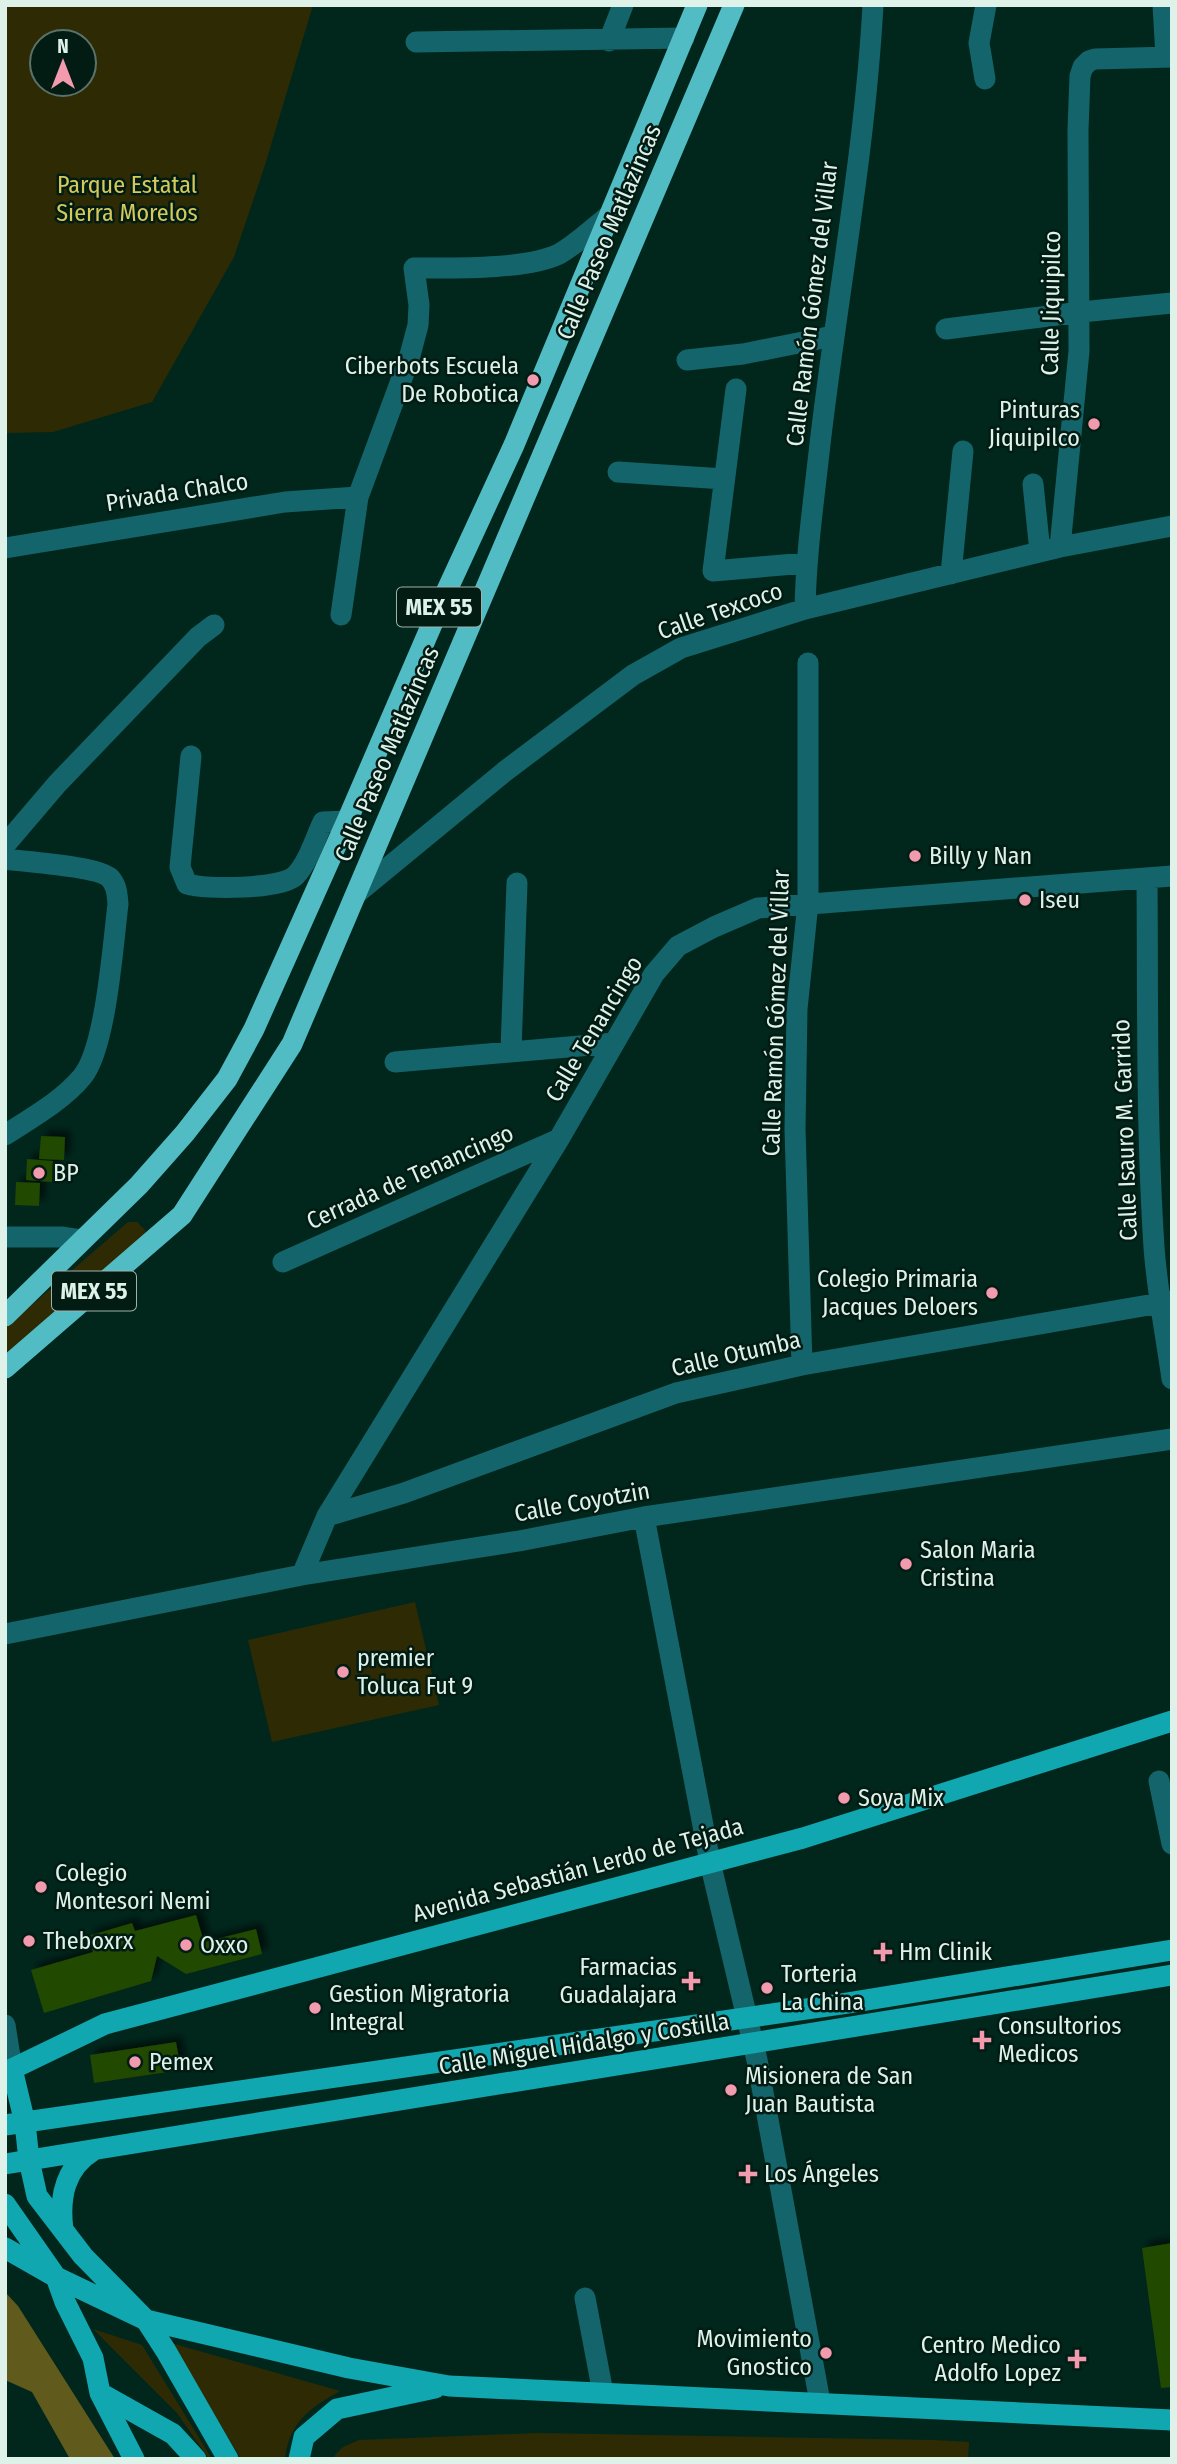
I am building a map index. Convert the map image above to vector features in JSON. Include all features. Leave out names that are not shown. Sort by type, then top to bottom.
[{"type":"highway","name":"Calle Paseo Matlazincas","points":[[5,1315],[139,1185],[185,1133],[227,1079],[254,1030],[442,601],[514,445],[697,5]]},
{"type":"highway","name":"Calle Paseo Matlazincas","points":[[5,1368],[182,1215],[292,1044],[734,5]]},
{"type":"main road","name":"Avenida Sebastián Lerdo de Tejada","points":[[8,2074],[105,2024],[803,1838],[1172,1721]]},
{"type":"main road","name":"Calle Miguel Hidalgo y Costilla","points":[[15,2124],[848,2003],[1172,1950]]},
{"type":"main road","name":"Calle Miguel Hidalgo y Costilla","points":[[5,2164],[1172,1975]]},
{"type":"main road","points":[[8,2074],[15,2124],[30,2160],[37,2196],[83,2256],[146,2320],[228,2459]]},
{"type":"main road","points":[[63,2230],[60,2206],[69,2176],[82,2158],[102,2147]]},
{"type":"main road","points":[[5,2204],[56,2277],[65,2302],[93,2358],[100,2393],[134,2459]]},
{"type":"main road","points":[[5,2248],[56,2277],[146,2320],[349,2368],[449,2386],[1172,2420]]},
{"type":"main road","points":[[299,2459],[304,2437],[337,2409],[449,2386]]},
{"type":"main road","points":[[100,2393],[173,2434],[196,2459]]},
{"type":"street","points":[[609,41],[623,5]]},
{"type":"street","name":"Calle Ramón Gómez del Villar","points":[[806,609],[806,563],[833,336],[865,106],[873,5]]},
{"type":"street","points":[[985,79],[979,43],[986,5]]},
{"type":"street","points":[[1163,5],[1169,57]]},
{"type":"street","points":[[416,42],[684,38]]},
{"type":"street","name":"Calle Jiquipilco","points":[[1050,550],[1079,351],[1080,76],[1089,61],[1101,58],[1169,57]]},
{"type":"street","points":[[341,615],[358,496],[410,359],[418,325],[419,305],[414,268],[502,265],[545,259],[561,253],[611,214]]},
{"type":"street","points":[[946,329],[1172,303]]},
{"type":"street","points":[[687,360],[743,354],[833,336]]},
{"type":"street","points":[[736,389],[713,571],[806,563]]},
{"type":"street","points":[[951,574],[963,451]]},
{"type":"street","points":[[618,472],[724,479]]},
{"type":"street","points":[[1033,484],[1050,550]]},
{"type":"street","name":"Privada Chalco","points":[[5,548],[285,502],[358,496]]},
{"type":"street","name":"Calle Texcoco","points":[[356,894],[504,772],[649,665],[681,648],[806,609],[1050,550],[1172,526]]},
{"type":"street","points":[[5,845],[57,784],[198,636],[214,625]]},
{"type":"street","name":"Calle Ramón Gómez del Villar","points":[[802,1365],[794,1129],[797,1009],[808,903],[808,663]]},
{"type":"street","points":[[191,756],[180,867],[187,884],[205,888],[286,881],[300,870],[323,822],[347,821]]},
{"type":"street","points":[[5,859],[94,870],[108,876],[117,888],[118,904],[100,1039],[91,1064],[82,1077],[53,1103],[5,1135]]},
{"type":"street","name":"Calle Tenancingo","points":[[302,1575],[327,1516],[559,1139],[654,974],[678,946],[758,908],[1172,877]]},
{"type":"street","name":"Calle Isauro M. Garrido","points":[[1147,878],[1149,1118],[1154,1250],[1166,1302],[1172,1379]]},
{"type":"street","points":[[511,1050],[517,883]]},
{"type":"street","points":[[395,1062],[614,1043]]},
{"type":"street","name":"Cerrada de Tenancingo","points":[[283,1262],[559,1139]]},
{"type":"street","points":[[5,1237],[61,1237],[81,1240]]},
{"type":"street","name":"Calle Otumba","points":[[327,1516],[404,1493],[676,1393],[802,1365],[1166,1302]]},
{"type":"street","name":"Calle Coyotzin","points":[[5,1634],[302,1575],[519,1541],[644,1517],[1172,1439]]},
{"type":"street","points":[[644,1517],[710,1862],[753,2044],[820,2402]]},
{"type":"street","points":[[1159,1781],[1172,1844]]},
{"type":"street","points":[[5,2025],[8,2074]]},
{"type":"street","points":[[585,2298],[603,2393]]},
{"type":"green space","name":"Parque Estatal Sierra Morelos","points":[[5,5],[313,5],[234,257],[152,402],[53,432],[5,433]]},
{"type":"green space","points":[[128,1222],[137,1222],[145,1230],[147,1239],[5,1354],[5,1328]]},
{"type":"green space","name":"premier Toluca Fut 9","points":[[415,1602],[439,1705],[272,1742],[248,1640]]},
{"type":"green space","points":[[93,2329],[142,2345],[212,2459],[209,2459],[177,2413]]},
{"type":"green space","points":[[171,2343],[340,2391],[310,2410],[296,2426],[287,2446],[285,2459],[241,2459]]},
{"type":"green space","points":[[537,2433],[969,2442],[968,2459],[335,2459],[335,2455],[343,2447],[359,2440]]},
{"type":"shaded area","points":[[5,2292],[18,2306],[115,2459],[70,2459],[32,2392],[5,2380]]},
{"type":"building","points":[[41,1136],[65,1137],[64,1160],[39,1159]]},
{"type":"building","points":[[27,1159],[53,1161],[52,1182],[26,1180]]},
{"type":"building","points":[[16,1182],[40,1183],[39,1206],[15,1205]]},
{"type":"building","points":[[196,1915],[204,1942],[256,1929],[262,1954],[186,1974],[157,1956],[151,1981],[44,2013],[31,1970],[93,1952],[88,1936],[132,1923],[135,1931]]},
{"type":"building","name":"Pemex","points":[[176,2042],[181,2070],[94,2083],[90,2055]]},
{"type":"building","points":[[1172,2243],[1172,2387],[1161,2388],[1142,2248]]},
{"type":"place","name":"Ciberbots Escuela De Robotica","points":[[533,380]]},
{"type":"place","name":"Pinturas Jiquipilco","points":[[1094,424]]},
{"type":"place","name":"Billy y Nan","points":[[915,856]]},
{"type":"place","name":"Iseu","points":[[1025,900]]},
{"type":"place","name":"BP","points":[[39,1173]]},
{"type":"place","name":"Colegio Primaria Jacques Deloers","points":[[992,1293]]},
{"type":"place","name":"Salon Maria Cristina","points":[[906,1564]]},
{"type":"place","name":"premier Toluca Fut 9","points":[[343,1672]]},
{"type":"place","name":"Soya Mix","points":[[844,1798]]},
{"type":"place","name":"Colegio Montesori Nemi","points":[[41,1887]]},
{"type":"place","name":"Theboxrx","points":[[29,1941]]},
{"type":"place","name":"Oxxo","points":[[186,1945]]},
{"type":"place","name":"Hm Clinik","points":[[883,1952]]},
{"type":"place","name":"Farmacias Guadalajara","points":[[691,1981]]},
{"type":"place","name":"Torteria La China","points":[[767,1988]]},
{"type":"place","name":"Gestion Migratoria Integral","points":[[315,2008]]},
{"type":"place","name":"Consultorios Medicos","points":[[982,2040]]},
{"type":"place","name":"Pemex","points":[[135,2062]]},
{"type":"place","name":"Misionera de San Juan Bautista","points":[[731,2090]]},
{"type":"place","name":"Los Ángeles","points":[[748,2174]]},
{"type":"place","name":"Movimiento Gnostico","points":[[826,2353]]},
{"type":"place","name":"Centro Medico Adolfo Lopez","points":[[1077,2359]]}]
